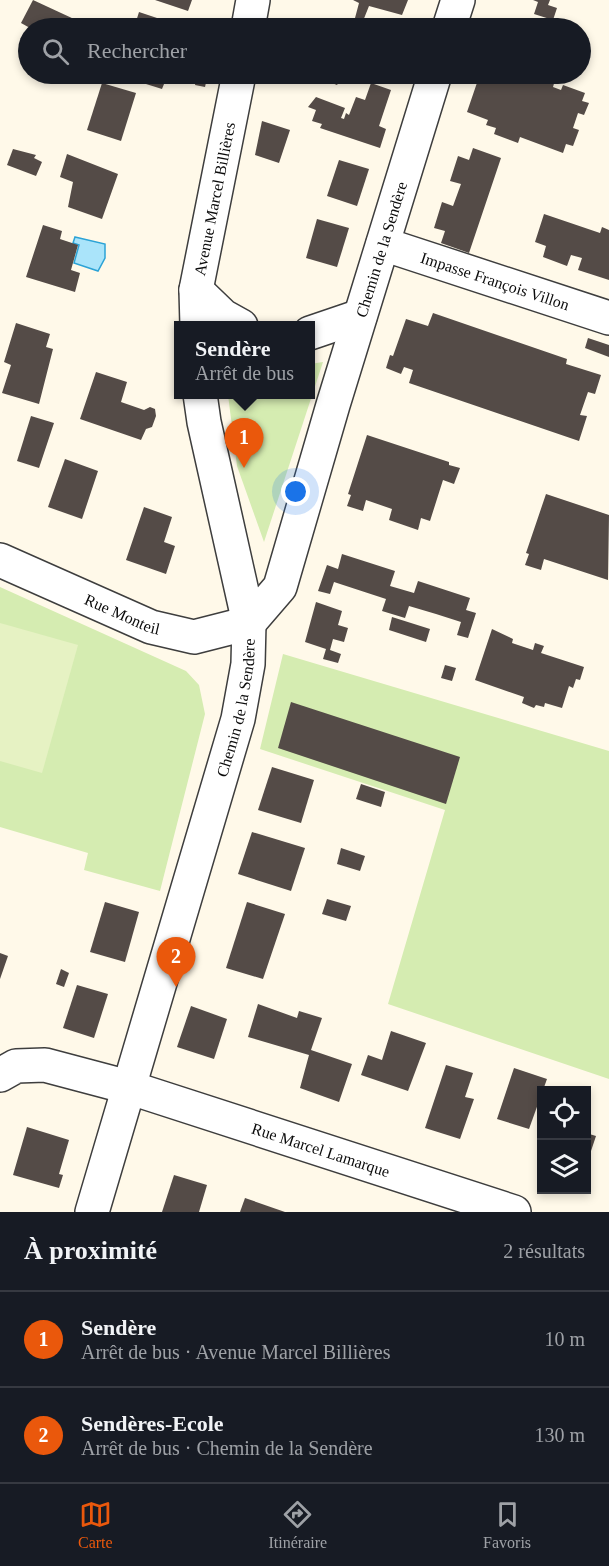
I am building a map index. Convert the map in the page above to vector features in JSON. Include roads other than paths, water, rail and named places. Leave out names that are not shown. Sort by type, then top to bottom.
[{"type":"street","points":[[250,18],[253,0]]},
{"type":"street","points":[[452,18],[458,0]]},
{"type":"street","name":"Avenue Marcel Billières","points":[[196,321],[196,290],[237,84]]},
{"type":"street","name":"Chemin de la Sendère","points":[[92,1212],[238,719],[248,664],[249,623],[280,587],[432,84]]},
{"type":"street","name":"Impasse François Villon","points":[[383,244],[609,318]]},
{"type":"street","points":[[196,290],[223,316],[232,321]]},
{"type":"street","points":[[315,331],[360,316]]},
{"type":"street","points":[[201,399],[249,623]]},
{"type":"street","name":"Rue Monteil","points":[[0,560],[151,627],[194,637],[249,623]]},
{"type":"street","name":"Rue Marcel Lamarque","points":[[0,1075],[16,1066],[45,1065],[128,1086],[440,1201],[514,1212]]},
{"type":"water","points":[[75,237],[105,244],[105,258],[98,271],[74,263],[79,245],[73,243]]},
{"type":"place","name":"Sendère","points":[[244,468]]},
{"type":"place","name":"Sendères-Ecole","points":[[176,987]]}]
